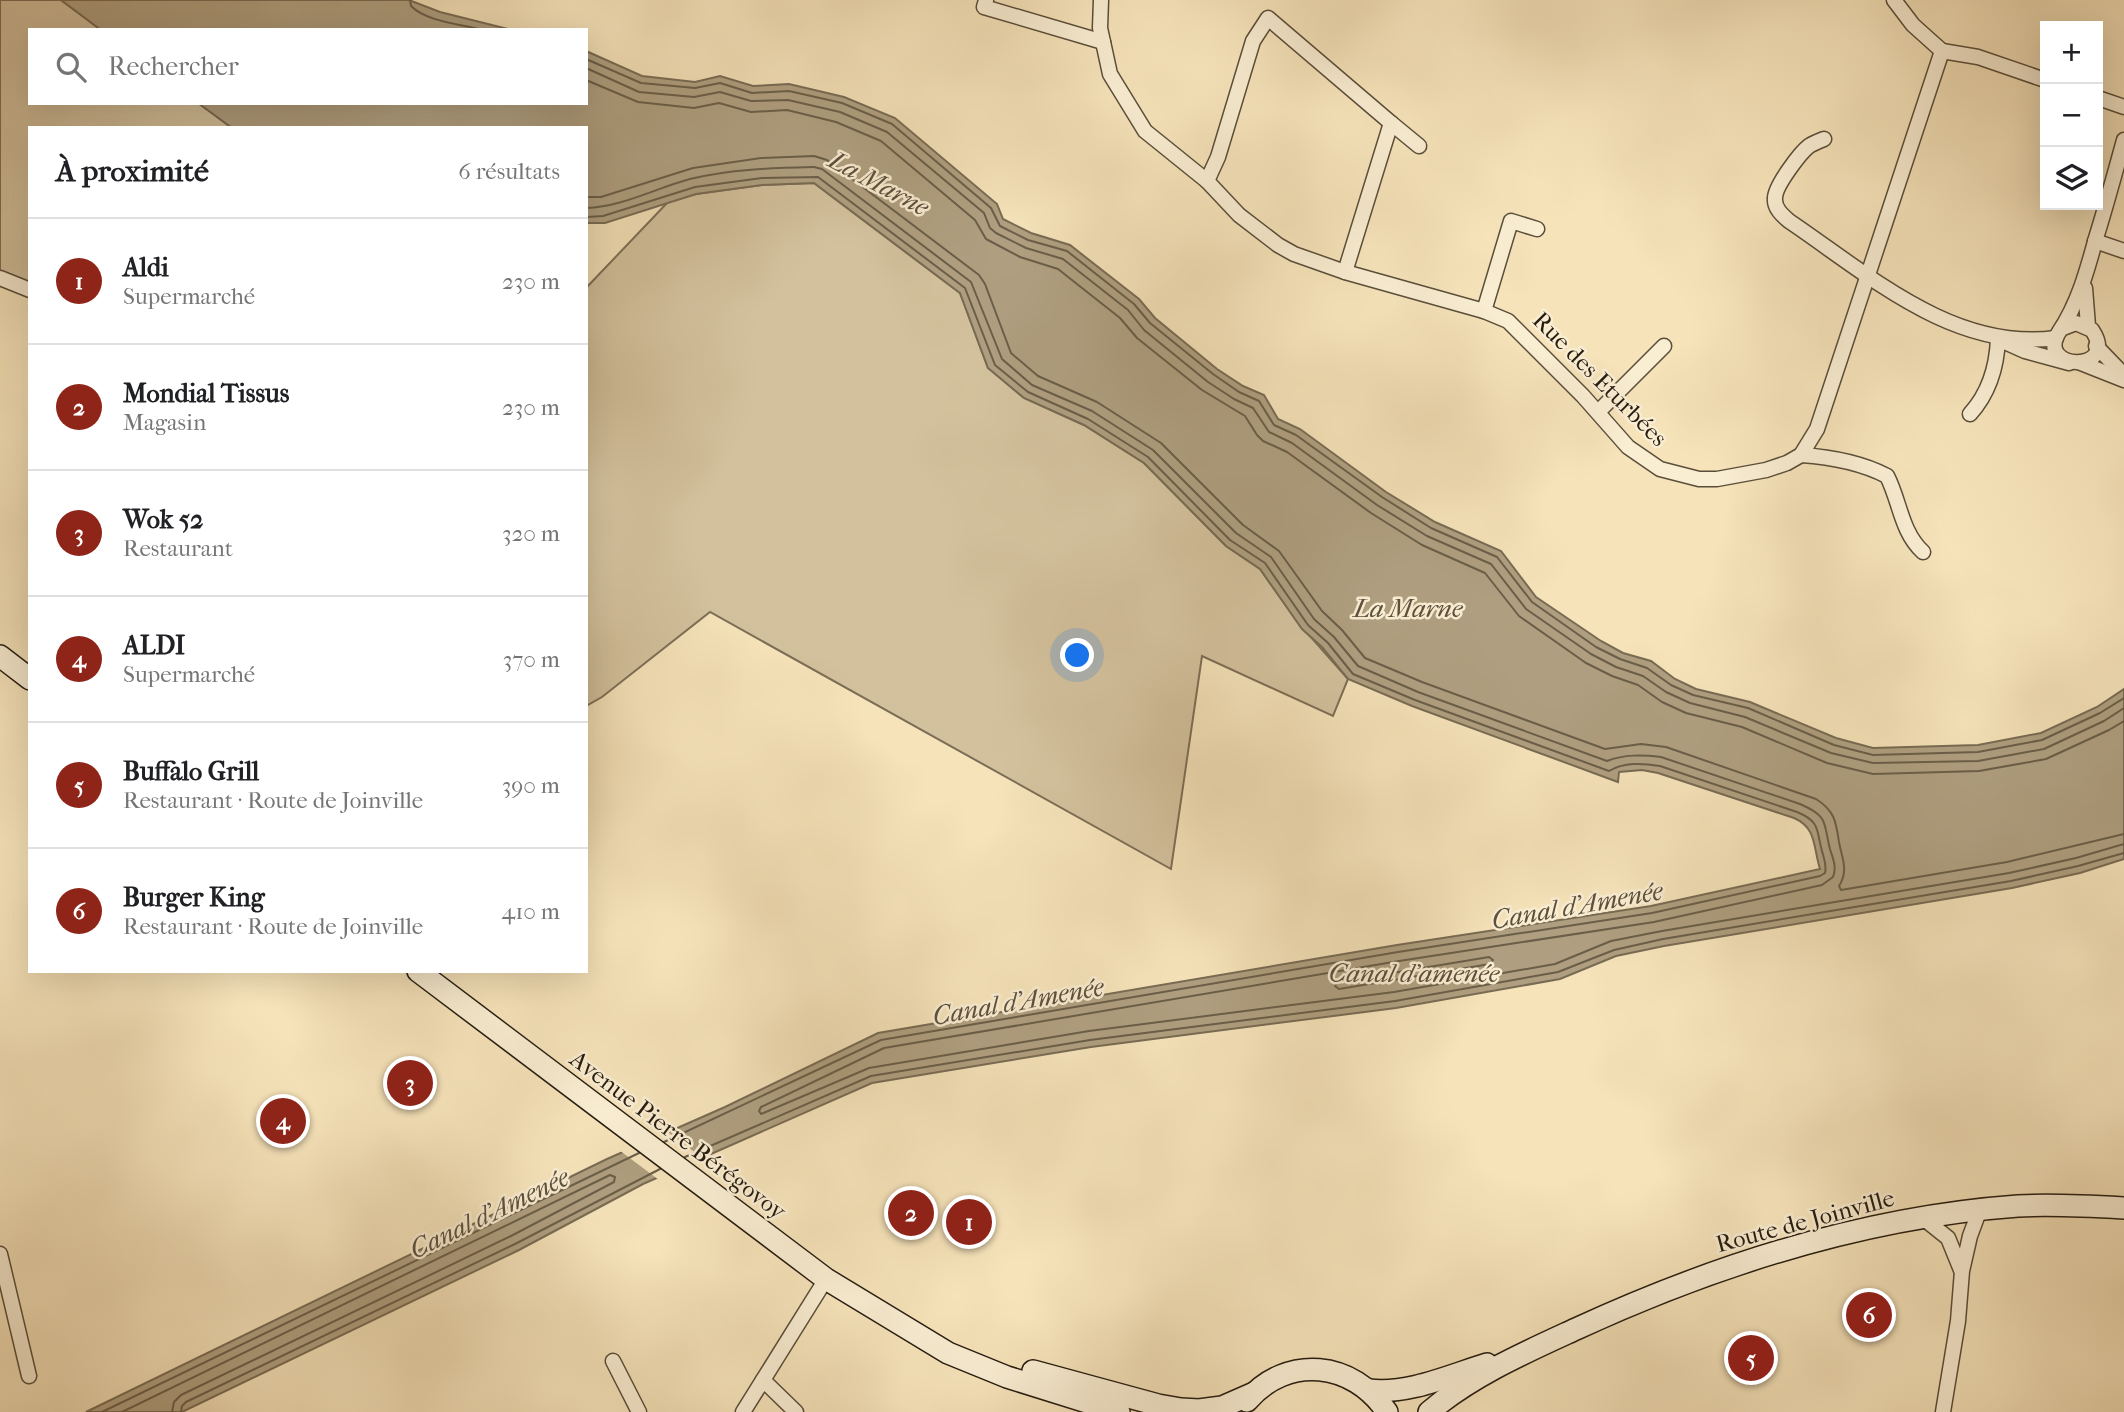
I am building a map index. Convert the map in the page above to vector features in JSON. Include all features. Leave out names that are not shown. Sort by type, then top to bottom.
[{"type":"main road","points":[[0,656],[28,677]]},
{"type":"main road","name":"Avenue Pierre Bérégovoy","points":[[421,973],[826,1279],[914,1331]]},
{"type":"main road","name":"Route de Joinville","points":[[1516,1356],[1623,1307],[1694,1278],[1759,1256],[1923,1217],[1980,1209],[2028,1206],[2124,1208]]},
{"type":"main road","points":[[914,1331],[1011,1364],[1157,1405],[1199,1410],[1223,1406],[1254,1393],[1275,1378],[1292,1371],[1310,1369],[1328,1370],[1346,1376],[1369,1390],[1387,1412]]},
{"type":"main road","points":[[914,1331],[948,1353],[984,1368],[1119,1412]]},
{"type":"main road","points":[[1369,1390],[1387,1391],[1410,1387],[1516,1356]]},
{"type":"main road","points":[[1429,1412],[1443,1400],[1516,1356]]},
{"type":"main road","points":[[1240,1412],[1254,1393]]},
{"type":"street","points":[[986,0],[984,7],[1103,42]]},
{"type":"street","name":"Rue des Eturbées","points":[[1101,0],[1100,28],[1110,74],[1145,131],[1207,181],[1238,215],[1278,245],[1294,254],[1345,272],[1508,321],[1598,412],[1628,447],[1660,469],[1699,479],[1717,479],[1766,470],[1787,463],[1801,454]]},
{"type":"street","points":[[1894,0],[1913,25],[1942,51],[1978,57],[2040,78]]},
{"type":"street","points":[[1207,181],[1218,157],[1254,41],[1268,18],[1419,146]]},
{"type":"street","points":[[1923,552],[1914,544],[1906,530],[1886,476],[1830,457],[1801,454],[1817,429],[1942,51]]},
{"type":"street","points":[[2103,100],[2124,107]]},
{"type":"street","points":[[1345,272],[1391,123]]},
{"type":"street","points":[[1824,139],[1811,144],[1777,188],[1774,197],[1776,207],[1789,221],[1932,316],[1998,338],[2025,351],[2124,378]]},
{"type":"street","points":[[2076,363],[2059,354],[2060,333],[2086,276],[2095,241],[2120,170],[2124,141]]},
{"type":"street","points":[[1484,312],[1511,221],[1537,229]]},
{"type":"street","points":[[2095,241],[2124,251]]},
{"type":"street","points":[[2086,276],[2085,308],[2088,327]]},
{"type":"street","points":[[0,278],[28,289]]},
{"type":"street","points":[[1998,338],[2031,341],[2060,333],[2076,323],[2088,327],[2094,334],[2096,346],[2093,355],[2076,363]]},
{"type":"street","points":[[1970,414],[1981,402],[1988,388],[1997,355],[1998,338]]},
{"type":"street","points":[[1598,412],[1664,346]]},
{"type":"street","points":[[2096,346],[2124,378]]},
{"type":"street","points":[[1943,1412],[1958,1321],[1962,1271],[1980,1209]]},
{"type":"street","points":[[1923,1217],[1948,1238],[1962,1271]]},
{"type":"street","points":[[0,1254],[29,1376]]},
{"type":"street","points":[[743,1412],[826,1279]]},
{"type":"street","points":[[613,1362],[639,1412]]},
{"type":"street","points":[[763,1380],[796,1412]]},
{"type":"shaded area","points":[[0,0],[61,0],[98,28],[28,28],[28,105],[202,105],[229,126],[28,126],[28,282],[0,271]]},
{"type":"shaded area","points":[[814,183],[960,293],[988,368],[1024,398],[1084,425],[1144,463],[1226,546],[1260,569],[1300,625],[1348,679],[1333,716],[1202,656],[1171,869],[710,612],[602,697],[588,705],[588,286],[668,202],[696,194],[762,185]]},
{"type":"water","points":[[61,0],[409,0],[440,12],[504,28],[98,28]]},
{"type":"water","name":"La Marne","points":[[588,52],[642,76],[695,82],[720,76],[753,86],[789,84],[844,97],[895,118],[997,204],[1003,219],[1031,233],[1070,245],[1139,299],[1155,318],[1217,369],[1243,386],[1264,395],[1278,419],[1300,429],[1386,492],[1435,522],[1501,551],[1536,597],[1601,641],[1623,653],[1651,661],[1675,679],[1696,689],[1750,702],[1836,738],[1873,748],[1978,745],[2041,733],[2097,707],[2124,689],[2124,859],[2080,873],[2012,888],[1616,956],[1560,979],[1396,1008],[1091,1047],[872,1083],[643,1184],[519,1250],[182,1412],[86,1412],[607,1159],[725,1107],[878,1033],[1397,945],[1651,906],[1820,869],[1813,839],[1807,827],[1794,818],[1658,773],[1642,770],[1619,772],[1618,782],[1412,706],[1348,679],[1322,647],[1302,629],[1260,569],[1226,546],[1144,463],[1084,425],[1024,398],[988,368],[960,293],[814,183],[762,185],[696,194],[605,223],[588,223],[588,126],[229,126],[201,105],[588,105]]},
{"type":"pier","points":[[665,1130],[705,1160],[659,1180],[619,1150]]},
{"type":"place","name":"Wok 52","points":[[410,1083]]},
{"type":"place","name":"ALDI","points":[[283,1121]]},
{"type":"place","name":"Mondial Tissus","points":[[911,1213]]},
{"type":"place","name":"Aldi","points":[[969,1222]]},
{"type":"place","name":"Burger King","points":[[1869,1315]]},
{"type":"place","name":"Buffalo Grill","points":[[1751,1358]]},
{"type":"water label","name":"Canal d'Amenée","points":[[1577,905]]},
{"type":"water label","name":"Canal d'amenée","points":[[1414,973]]},
{"type":"water label","name":"Canal d'Amenée","points":[[1018,1001]]},
{"type":"water label","name":"Canal d'Amenée","points":[[489,1213]]}]
